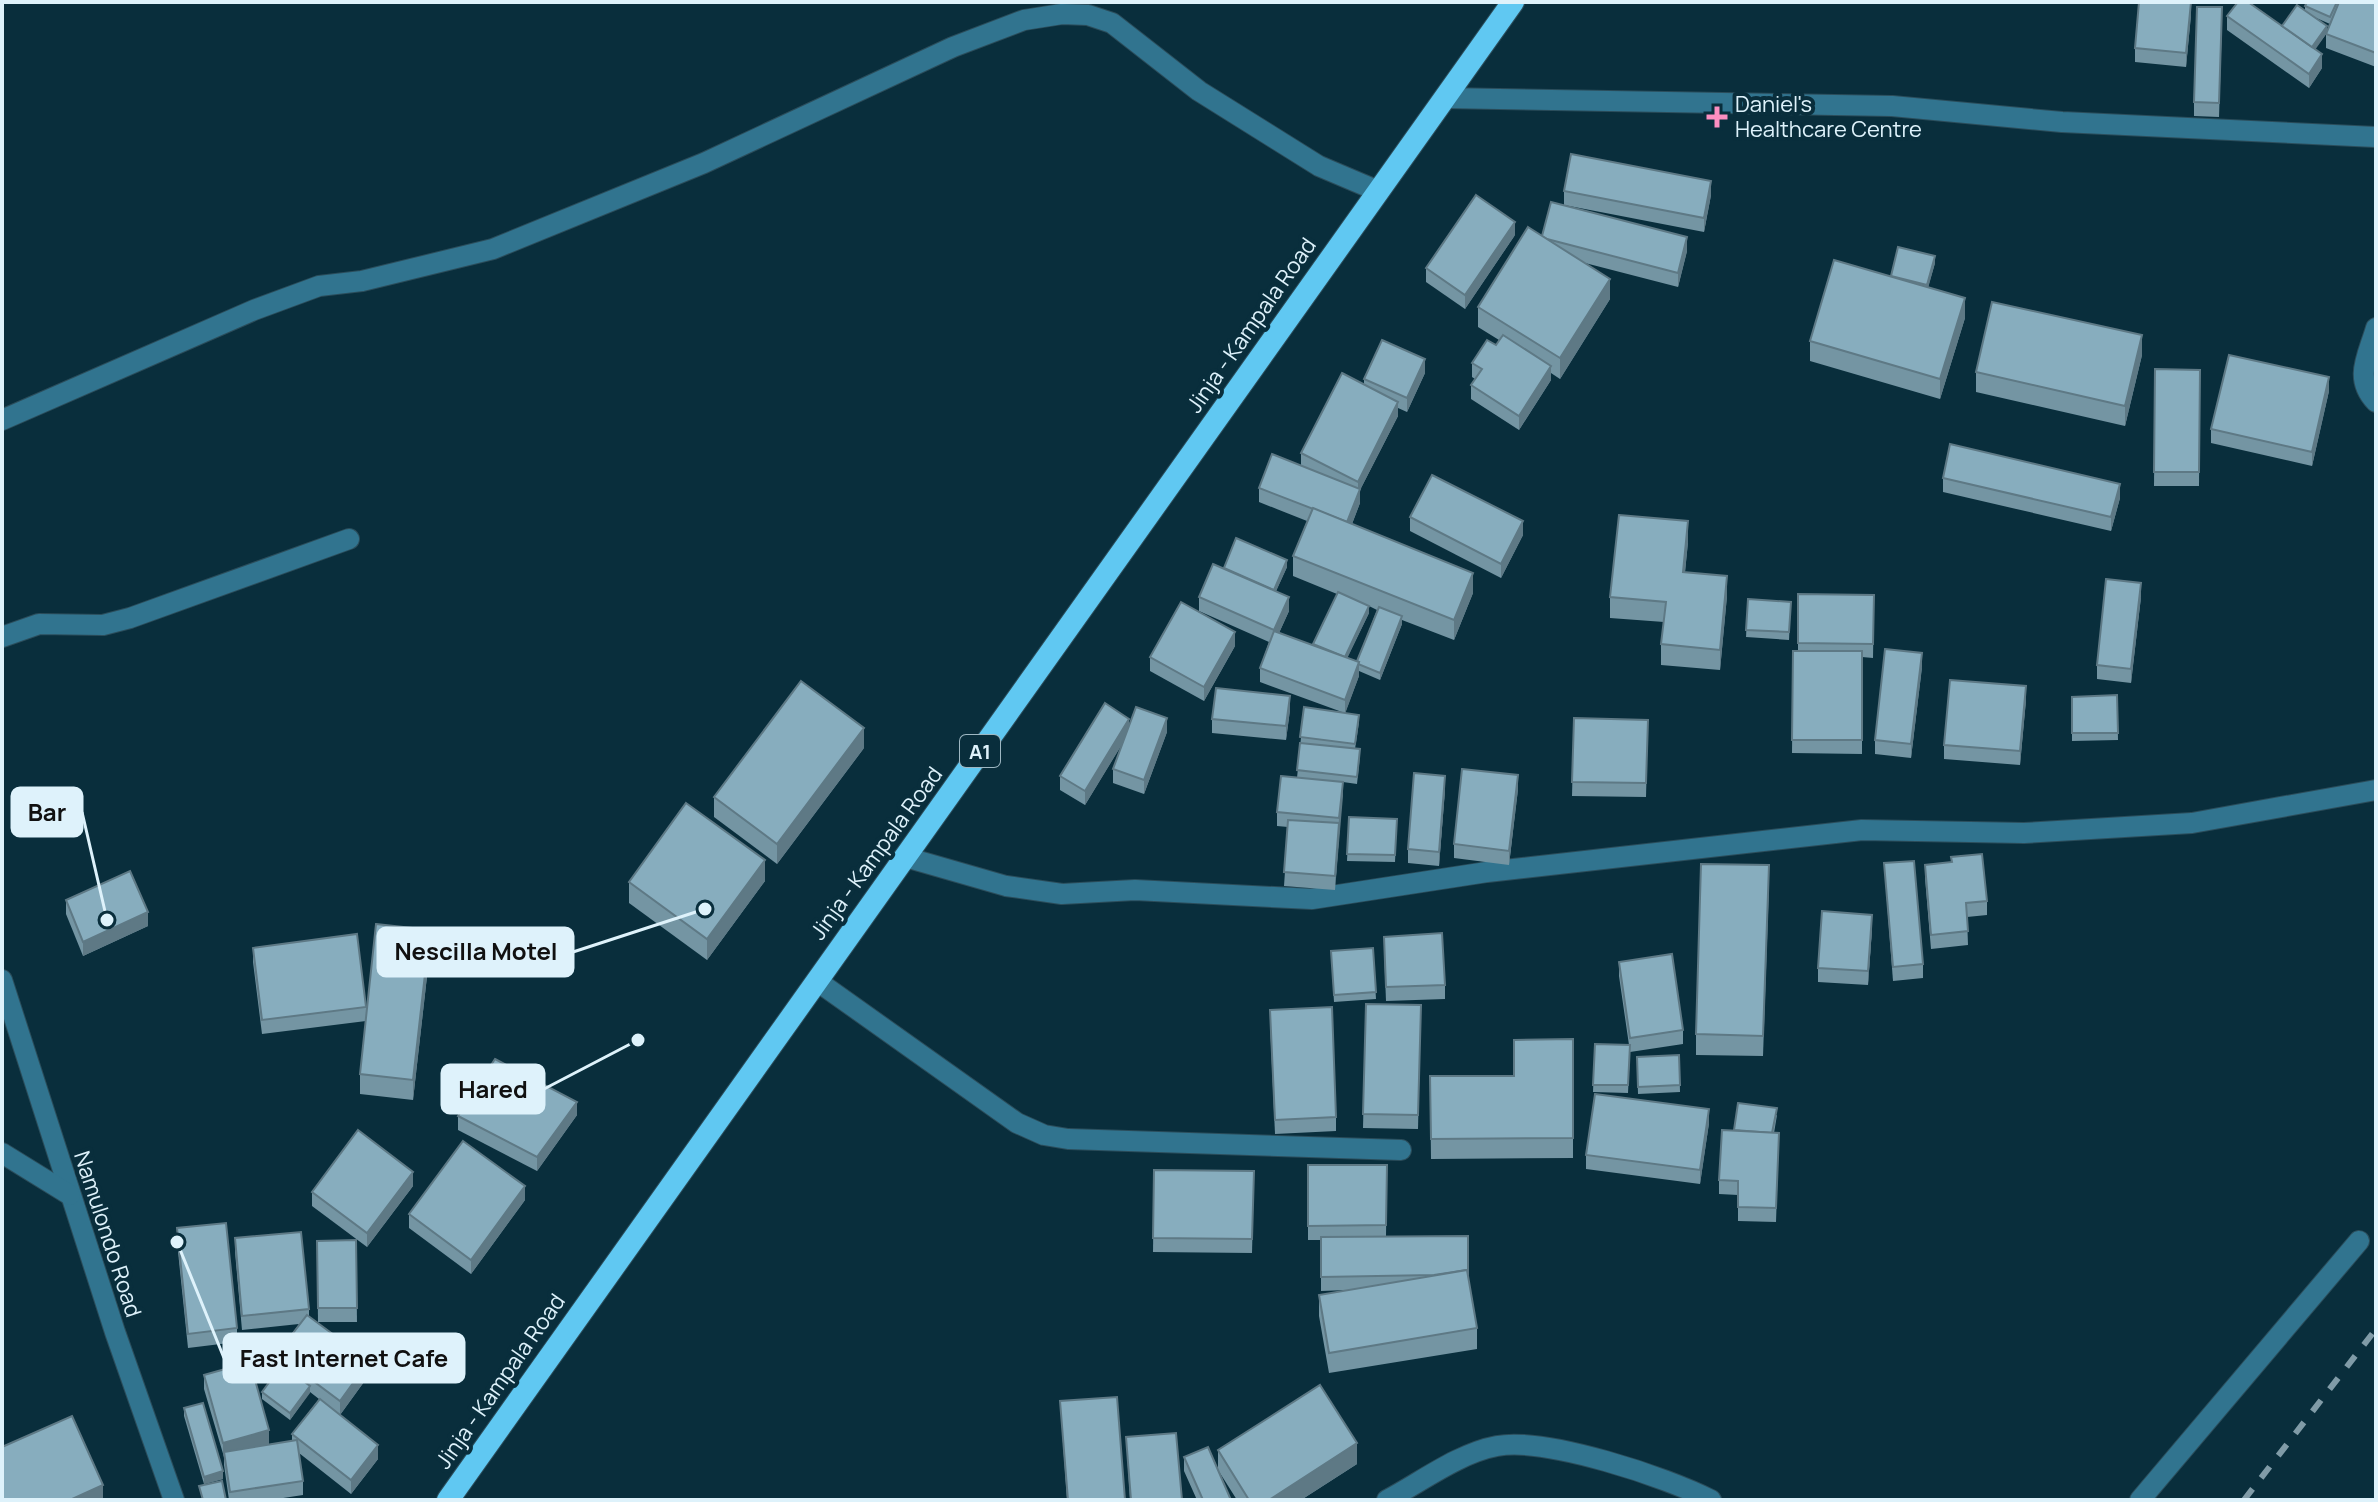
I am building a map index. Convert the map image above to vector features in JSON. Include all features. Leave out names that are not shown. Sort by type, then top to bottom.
[{"type":"highway","name":"Jinja - Kampala Road","points":[[448,1500],[1513,2]]},
{"type":"street","points":[[2,420],[254,310],[319,286],[362,281],[493,249],[704,163],[953,47],[1024,20],[1062,14],[1088,15],[1112,23],[1199,91],[1319,166],[1378,191]]},
{"type":"street","points":[[1445,98],[1892,106],[2062,122],[2376,137]]},
{"type":"street","points":[[2376,328],[2361,379],[2376,402]]},
{"type":"street","points":[[2,637],[39,624],[103,625],[130,618],[349,539]]},
{"type":"street","points":[[905,857],[1006,886],[1062,894],[1135,890],[1312,899],[1487,872],[1862,830],[2024,833],[2192,823],[2376,790]]},
{"type":"street","name":"Namulondo Road","points":[[2,980],[70,1195],[174,1500]]},
{"type":"street","points":[[817,981],[1017,1123],[1044,1135],[1068,1139],[1401,1150]]},
{"type":"street","points":[[2,1153],[70,1195]]},
{"type":"street","points":[[2140,1500],[2359,1241]]},
{"type":"street","points":[[1387,1500],[1465,1458],[1497,1446],[1521,1446],[1583,1456],[1684,1486],[1711,1500]]},
{"type":"building","points":[[2139,2],[2191,2],[2186,53],[2135,48]]},
{"type":"building","points":[[2238,2],[2248,2],[2322,54],[2309,74],[2227,16]]},
{"type":"building","points":[[2307,2],[2337,2],[2330,17],[2305,6]]},
{"type":"building","points":[[2339,2],[2376,2],[2376,53],[2326,34]]},
{"type":"building","points":[[2297,5],[2327,26],[2312,47],[2282,26]]},
{"type":"building","points":[[2197,7],[2222,7],[2219,103],[2194,102]]},
{"type":"building","points":[[1571,154],[1711,181],[1704,218],[1564,191]]},
{"type":"building","points":[[1476,195],[1515,222],[1465,295],[1426,268]]},
{"type":"building","points":[[1551,202],[1687,237],[1678,273],[1547,239],[1542,236]]},
{"type":"building","points":[[1528,227],[1610,279],[1560,358],[1478,307]]},
{"type":"building","points":[[1898,247],[1935,256],[1927,285],[1891,276]]},
{"type":"building","points":[[1834,260],[1965,298],[1940,379],[1810,341]]},
{"type":"building","points":[[1992,302],[2142,335],[2125,406],[1976,372]]},
{"type":"building","points":[[1503,335],[1551,366],[1519,416],[1471,385],[1482,369],[1472,363],[1487,340],[1496,345]]},
{"type":"building","points":[[1382,340],[1425,359],[1407,398],[1364,379]]},
{"type":"building","points":[[2229,355],[2329,377],[2312,452],[2211,429]]},
{"type":"building","points":[[2155,369],[2200,370],[2199,472],[2154,472]]},
{"type":"building","points":[[1342,373],[1398,402],[1358,482],[1301,453]]},
{"type":"building","points":[[1950,444],[2120,484],[2111,517],[1943,478]]},
{"type":"building","points":[[1272,454],[1360,489],[1347,522],[1259,488]]},
{"type":"building","points":[[1432,475],[1523,521],[1501,564],[1410,517]]},
{"type":"building","points":[[1313,508],[1473,573],[1454,620],[1293,556]]},
{"type":"building","points":[[1619,515],[1688,521],[1683,572],[1727,576],[1720,650],[1661,644],[1666,602],[1610,597]]},
{"type":"building","points":[[1236,538],[1287,560],[1274,590],[1224,568]]},
{"type":"building","points":[[1213,564],[1289,597],[1274,630],[1199,597]]},
{"type":"building","points":[[2106,579],[2141,583],[2131,669],[2097,665]]},
{"type":"building","points":[[1338,592],[1369,606],[1345,657],[1313,644]]},
{"type":"building","points":[[1798,594],[1874,595],[1873,644],[1798,643]]},
{"type":"building","points":[[1748,599],[1791,602],[1789,632],[1746,630]]},
{"type":"building","points":[[1181,602],[1235,632],[1204,687],[1150,657]]},
{"type":"building","points":[[1379,607],[1402,616],[1380,673],[1357,661]]},
{"type":"building","points":[[1274,631],[1359,662],[1345,700],[1260,668]]},
{"type":"building","points":[[1885,649],[1922,653],[1911,744],[1875,740]]},
{"type":"building","points":[[1793,651],[1862,651],[1862,740],[1792,740]]},
{"type":"building","points":[[1950,680],[2026,686],[2020,751],[1944,745]]},
{"type":"building","points":[[801,681],[864,728],[777,844],[714,797]]},
{"type":"building","points":[[1216,688],[1290,696],[1286,726],[1212,719]]},
{"type":"building","points":[[2117,695],[2118,733],[2072,733],[2072,697]]},
{"type":"building","points":[[1105,703],[1129,719],[1085,791],[1060,776]]},
{"type":"building","points":[[1136,707],[1167,718],[1144,780],[1113,769]]},
{"type":"building","points":[[1304,707],[1359,715],[1355,744],[1300,737]]},
{"type":"building","points":[[1574,718],[1648,720],[1646,783],[1572,782]]},
{"type":"building","points":[[1300,743],[1360,749],[1357,777],[1297,770]]},
{"type":"building","points":[[1462,769],[1518,775],[1509,851],[1454,844]]},
{"type":"building","points":[[1414,773],[1445,776],[1439,852],[1408,849]]},
{"type":"building","points":[[1281,776],[1343,782],[1339,818],[1277,812]]},
{"type":"building","points":[[686,803],[765,860],[707,939],[629,882]]},
{"type":"building","points":[[1349,817],[1397,819],[1395,855],[1347,854]]},
{"type":"building","points":[[1288,820],[1339,823],[1335,876],[1284,872]]},
{"type":"building","points":[[1982,854],[1987,901],[1966,903],[1968,931],[1931,935],[1925,865],[1952,862],[1951,857]]},
{"type":"building","points":[[1914,861],[1923,964],[1893,967],[1884,863]]},
{"type":"building","points":[[1701,864],[1769,865],[1763,1036],[1696,1034]]},
{"type":"building","points":[[130,871],[148,912],[83,942],[66,900]]},
{"type":"building","points":[[1822,911],[1872,915],[1868,971],[1818,968]]},
{"type":"building","points":[[376,924],[430,930],[413,1080],[360,1074]]},
{"type":"building","points":[[1442,933],[1445,985],[1386,987],[1384,937]]},
{"type":"building","points":[[357,934],[366,1007],[262,1020],[253,948]]},
{"type":"building","points":[[1373,948],[1376,992],[1334,995],[1331,951]]},
{"type":"building","points":[[1672,954],[1683,1030],[1630,1038],[1619,962]]},
{"type":"building","points":[[1366,1004],[1421,1005],[1418,1115],[1363,1114]]},
{"type":"building","points":[[1332,1007],[1336,1117],[1275,1120],[1270,1010]]},
{"type":"building","points":[[1573,1039],[1573,1138],[1431,1139],[1430,1076],[1514,1076],[1514,1040]]},
{"type":"building","points":[[1595,1044],[1630,1045],[1628,1085],[1593,1085]]},
{"type":"building","points":[[1679,1055],[1680,1085],[1638,1087],[1637,1057]]},
{"type":"building","points":[[495,1059],[577,1102],[537,1157],[458,1116]]},
{"type":"building","points":[[1595,1094],[1709,1109],[1700,1170],[1586,1155]]},
{"type":"building","points":[[1738,1103],[1777,1108],[1772,1133],[1734,1130]]},
{"type":"building","points":[[358,1130],[413,1172],[367,1233],[312,1192]]},
{"type":"building","points":[[1722,1130],[1779,1133],[1776,1208],[1738,1207],[1738,1181],[1719,1180]]},
{"type":"building","points":[[463,1141],[525,1186],[471,1260],[409,1214]]},
{"type":"building","points":[[1308,1165],[1387,1165],[1386,1225],[1308,1226]]},
{"type":"building","points":[[1154,1170],[1254,1171],[1252,1239],[1153,1238]]},
{"type":"building","points":[[226,1223],[237,1328],[188,1334],[177,1228]]},
{"type":"building","points":[[301,1232],[309,1309],[242,1316],[235,1238]]},
{"type":"building","points":[[1468,1236],[1468,1275],[1467,1270],[1434,1275],[1321,1277],[1321,1237]]},
{"type":"building","points":[[356,1240],[357,1308],[318,1308],[317,1241]]},
{"type":"building","points":[[1467,1270],[1477,1328],[1329,1353],[1319,1295]]},
{"type":"building","points":[[307,1315],[369,1361],[340,1401],[277,1354]]},
{"type":"building","points":[[250,1362],[269,1430],[223,1443],[204,1375]]},
{"type":"building","points":[[282,1365],[310,1386],[290,1413],[262,1392]]},
{"type":"building","points":[[1320,1385],[1357,1443],[1269,1500],[1249,1500],[1218,1450]]},
{"type":"building","points":[[1117,1397],[1125,1500],[1068,1500],[1060,1401]]},
{"type":"building","points":[[320,1399],[378,1445],[351,1480],[292,1434]]},
{"type":"building","points":[[203,1403],[223,1471],[204,1477],[184,1408]]},
{"type":"building","points":[[72,1416],[103,1485],[70,1500],[2,1500],[2,1447]]},
{"type":"building","points":[[1176,1433],[1182,1500],[1131,1500],[1126,1437]]},
{"type":"building","points":[[297,1440],[303,1481],[230,1492],[224,1452]]},
{"type":"building","points":[[1208,1447],[1231,1500],[1203,1500],[1184,1457]]},
{"type":"building","points":[[222,1481],[226,1500],[203,1500],[199,1486]]},
{"type":"railway","points":[[2244,1500],[2376,1329]]},
{"type":"place","name":"Daniel's Healthcare Centre","points":[[1717,117]]},
{"type":"place","name":"Nescilla Motel","points":[[705,909]]},
{"type":"place","name":"Bar","points":[[107,920]]},
{"type":"place","name":"Hared","points":[[638,1040]]},
{"type":"place","name":"Fast Internet Cafe","points":[[177,1242]]}]
